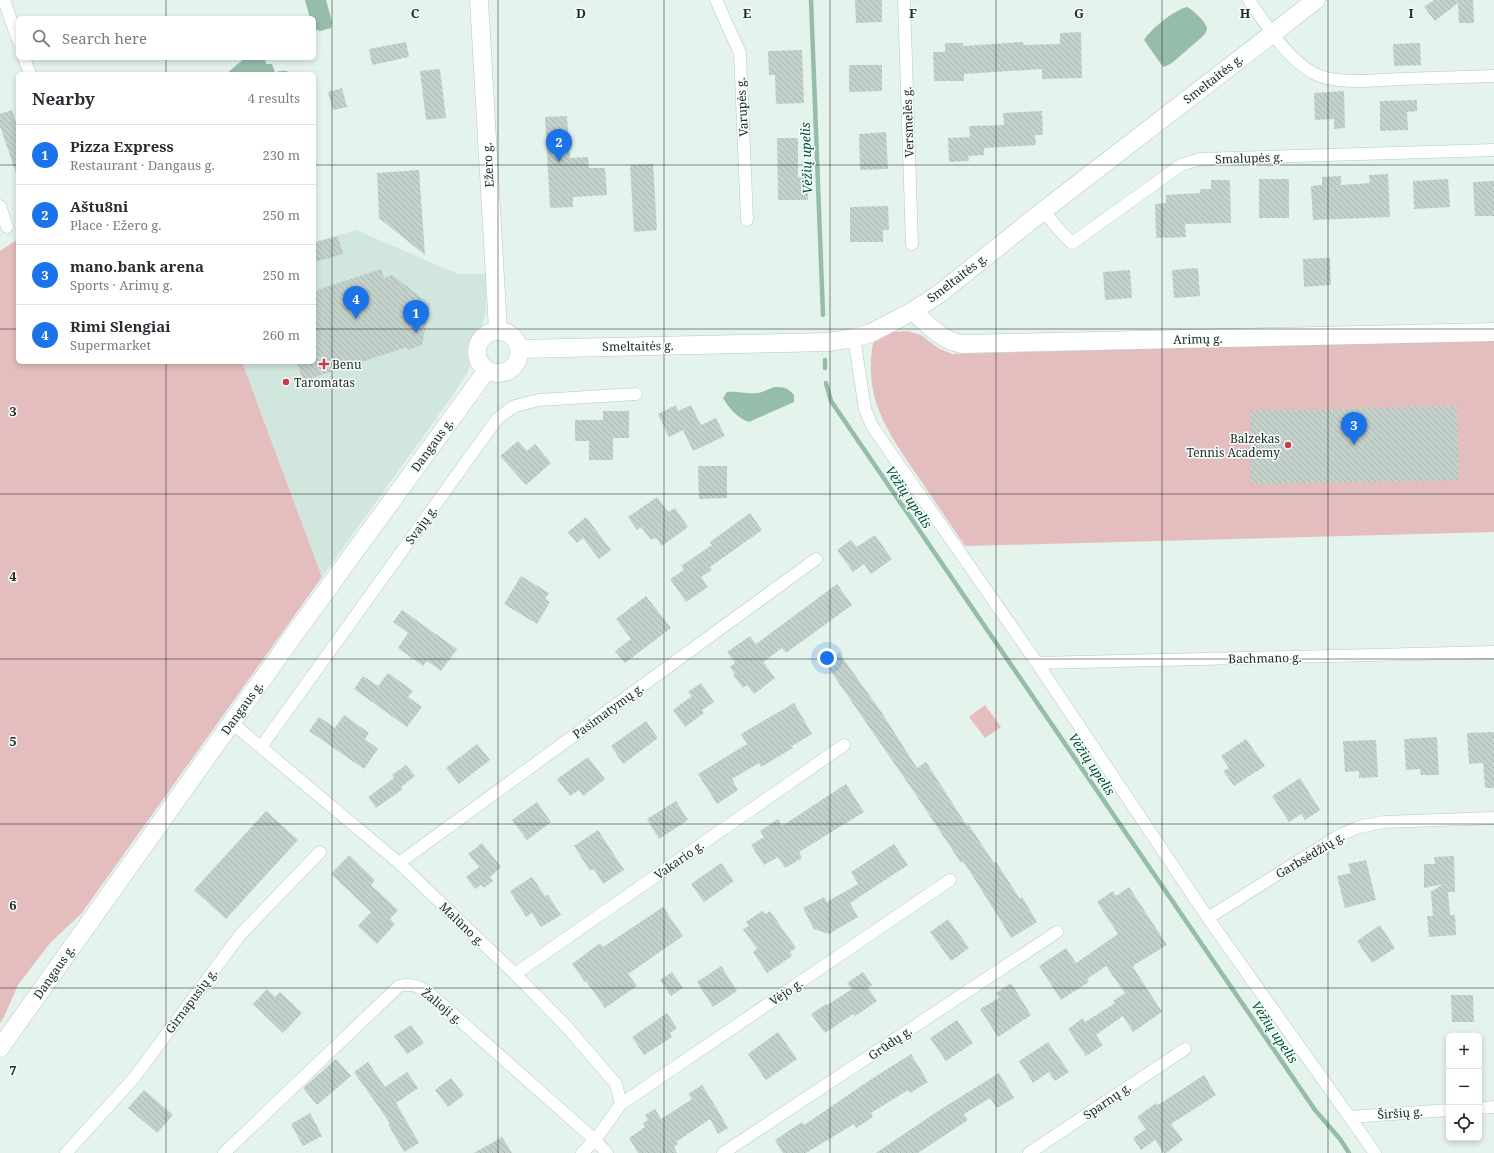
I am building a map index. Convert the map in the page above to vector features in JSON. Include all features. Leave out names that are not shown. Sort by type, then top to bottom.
[{"type":"main road","name":"Ežero g.","points":[[479,0],[498,330]]},
{"type":"main road","name":"Smeltaitės g.","points":[[520,349],[828,342],[854,338],[871,333],[913,311],[939,294],[1043,211],[1316,0]]},
{"type":"main road","name":"Arimų g.","points":[[913,311],[939,334],[955,343],[962,344],[1494,332]]},
{"type":"main road","points":[[498,330],[505,331],[512,335],[517,341],[520,349],[516,364],[510,370],[502,373],[494,373],[487,370],[478,358],[477,350],[479,342],[484,336],[490,332],[498,330]]},
{"type":"main road","name":"Dangaus g.","points":[[0,1048],[487,370]]},
{"type":"street","points":[[4,0],[16,34]]},
{"type":"street","name":"Varupės g.","points":[[716,0],[740,53],[747,220]]},
{"type":"street","name":"Versmelės g.","points":[[904,0],[912,244]]},
{"type":"street","points":[[1249,0],[1272,34],[1293,57],[1316,74],[1330,78],[1363,80],[1494,76]]},
{"type":"street","points":[[25,60],[29,72]]},
{"type":"street","name":"Smalupės g.","points":[[1043,211],[1072,243],[1181,165],[1200,159],[1494,150]]},
{"type":"street","points":[[0,206],[7,227]]},
{"type":"street","points":[[854,338],[865,409],[872,426],[1037,663],[1208,918],[1375,1153]]},
{"type":"street","name":"Svajų g.","points":[[261,747],[497,419],[515,406],[539,400],[636,394]]},
{"type":"street","name":"Pasimatymų g.","points":[[399,864],[816,559]]},
{"type":"street","name":"Bachmano g.","points":[[1037,663],[1494,652]]},
{"type":"street","name":"Malūno g.","points":[[232,723],[399,864],[515,974],[566,1026],[616,1084],[621,1104]]},
{"type":"street","name":"Vakario g.","points":[[515,974],[844,745]]},
{"type":"street","name":"Garbsėdžių g.","points":[[1208,918],[1340,835],[1359,827],[1384,822],[1494,818]]},
{"type":"street","name":"Girnapusių g.","points":[[66,1153],[134,1078],[240,935],[320,852]]},
{"type":"street","name":"Vėjo g.","points":[[621,1104],[950,880]]},
{"type":"street","name":"Grūdų g.","points":[[723,1153],[1057,932]]},
{"type":"street","name":"Žalioji g.","points":[[224,1153],[399,986],[409,984],[418,986],[428,993],[595,1140],[606,1153]]},
{"type":"street","name":"Sparnų g.","points":[[1029,1153],[1185,1049]]},
{"type":"street","points":[[582,1153],[595,1140],[621,1104]]},
{"type":"street","points":[[1482,1108],[1494,1107]]},
{"type":"street","name":"Širšių g.","points":[[1350,1117],[1446,1110]]},
{"type":"shaded area","points":[[305,0],[326,0],[332,22],[331,28],[320,31],[316,29],[316,16],[309,16]]},
{"type":"shaded area","points":[[1187,7],[1204,22],[1207,28],[1206,31],[1203,36],[1172,63],[1164,67],[1144,40],[1163,20]]},
{"type":"shaded area","points":[[243,60],[265,60],[266,64],[272,64],[275,72],[228,72]]},
{"type":"shaded area","points":[[356,230],[458,274],[486,274],[486,311],[468,372],[322,577],[243,364],[316,364],[316,241]]},
{"type":"shaded area","points":[[16,240],[16,364],[243,364],[322,577],[81,914],[50,943],[18,985],[0,1023],[0,251]]},
{"type":"shaded area","points":[[907,331],[921,335],[938,348],[952,354],[1494,340],[1494,532],[965,546],[896,444],[880,414],[875,398],[871,363],[873,343],[893,332]]},
{"type":"shaded area","points":[[774,387],[783,387],[789,390],[794,395],[794,402],[749,422],[734,412],[723,398],[727,392],[758,393]]},
{"type":"shaded area","points":[[985,705],[1001,727],[985,738],[969,717]]},
{"type":"building","points":[[855,0],[882,0],[882,22],[856,23]]},
{"type":"building","points":[[1434,0],[1473,0],[1474,23],[1459,23],[1458,3],[1435,21],[1424,7]]},
{"type":"building","points":[[1081,32],[1082,78],[1042,79],[1042,69],[964,74],[964,81],[934,81],[933,52],[945,52],[945,43],[963,43],[963,46],[1023,42],[1023,45],[1060,44],[1060,33]]},
{"type":"building","points":[[406,42],[409,57],[372,65],[369,49]]},
{"type":"building","points":[[1420,43],[1421,65],[1394,66],[1393,44]]},
{"type":"building","points":[[802,50],[804,103],[776,104],[775,75],[769,75],[768,51]]},
{"type":"building","points":[[849,65],[882,65],[882,91],[849,92]]},
{"type":"building","points":[[440,69],[446,118],[426,120],[420,71]]},
{"type":"building","points":[[342,88],[347,107],[333,110],[328,92]]},
{"type":"building","points":[[1344,91],[1345,128],[1334,129],[1334,119],[1315,120],[1314,93]]},
{"type":"building","points":[[1417,100],[1417,111],[1407,112],[1408,130],[1380,131],[1380,101]]},
{"type":"building","points":[[12,110],[16,122],[16,173],[0,126],[0,114]]},
{"type":"building","points":[[1042,111],[1043,135],[1035,135],[1036,145],[984,148],[984,155],[968,156],[969,161],[949,162],[948,138],[970,137],[969,126],[1004,125],[1003,113]]},
{"type":"building","points":[[567,116],[570,158],[588,157],[589,168],[605,168],[607,195],[573,197],[573,207],[550,208],[545,117]]},
{"type":"building","points":[[886,132],[888,169],[860,170],[859,134]]},
{"type":"building","points":[[777,138],[798,138],[798,177],[808,176],[808,200],[778,200]]},
{"type":"building","points":[[653,164],[657,230],[634,232],[630,165]]},
{"type":"building","points":[[419,170],[425,255],[379,218],[377,173]]},
{"type":"building","points":[[1388,174],[1390,217],[1313,220],[1311,186],[1322,185],[1322,177],[1341,176],[1341,185],[1370,183],[1369,175]]},
{"type":"building","points":[[1259,179],[1289,179],[1289,218],[1259,218]]},
{"type":"building","points":[[1448,179],[1450,207],[1414,209],[1413,181]]},
{"type":"building","points":[[1211,180],[1230,180],[1231,223],[1185,224],[1186,237],[1156,238],[1155,204],[1166,203],[1166,195],[1200,193],[1200,189],[1211,189]]},
{"type":"building","points":[[1494,181],[1494,216],[1475,216],[1473,182]]},
{"type":"building","points":[[888,206],[889,230],[883,230],[883,242],[850,242],[850,207]]},
{"type":"building","points":[[338,236],[343,254],[316,261],[316,242]]},
{"type":"building","points":[[1330,258],[1331,285],[1304,287],[1303,259]]},
{"type":"building","points":[[1198,268],[1200,296],[1174,298],[1172,270]]},
{"type":"building","points":[[381,269],[384,278],[392,275],[430,304],[422,345],[408,350],[407,347],[303,381],[298,364],[316,364],[316,290]]},
{"type":"building","points":[[1130,270],[1132,298],[1105,300],[1103,272]]},
{"type":"building","points":[[676,405],[678,411],[691,405],[701,425],[716,418],[725,436],[693,451],[683,430],[669,437],[658,414]]},
{"type":"building","points":[[1457,406],[1459,480],[1251,484],[1250,411]]},
{"type":"building","points":[[603,411],[629,411],[629,438],[613,438],[613,460],[589,460],[589,441],[575,441],[575,420],[603,420]]},
{"type":"building","points":[[518,441],[527,451],[535,444],[551,463],[526,485],[500,456]]},
{"type":"building","points":[[698,466],[727,466],[727,498],[699,499]]},
{"type":"building","points":[[657,497],[668,512],[675,508],[688,527],[662,546],[656,538],[651,540],[641,527],[637,530],[628,517]]},
{"type":"building","points":[[750,513],[762,530],[710,567],[712,570],[701,577],[708,587],[686,602],[670,579],[684,570],[681,566],[712,545],[710,542]]},
{"type":"building","points":[[586,517],[611,550],[599,559],[583,538],[577,543],[568,532]]},
{"type":"building","points":[[875,535],[892,559],[871,574],[864,564],[853,572],[837,550],[851,540],[857,547]]},
{"type":"building","points":[[521,576],[549,593],[545,599],[550,602],[537,624],[504,604]]},
{"type":"building","points":[[837,584],[852,605],[786,653],[782,648],[763,662],[775,678],[754,694],[747,685],[743,688],[733,675],[735,674],[730,667],[735,663],[727,652],[750,636],[756,644]]},
{"type":"building","points":[[646,596],[671,628],[625,663],[615,651],[631,639],[616,619]]},
{"type":"building","points":[[402,610],[457,649],[441,671],[427,661],[423,666],[398,648],[408,633],[393,622]]},
{"type":"building","points":[[839,653],[880,710],[917,768],[926,762],[967,826],[969,825],[994,863],[996,862],[1020,899],[1022,897],[1037,922],[1011,938],[963,861],[961,863],[825,663]]},
{"type":"building","points":[[388,673],[413,691],[408,697],[422,707],[407,727],[354,689],[363,676],[378,686]]},
{"type":"building","points":[[701,683],[714,702],[702,710],[704,713],[685,727],[673,710],[692,696],[688,692]]},
{"type":"building","points":[[794,703],[812,734],[792,746],[793,748],[761,767],[759,763],[732,779],[738,790],[717,804],[698,774],[747,744],[741,734]]},
{"type":"building","points":[[344,715],[369,733],[365,739],[378,749],[364,769],[309,731],[319,717],[335,728]]},
{"type":"building","points":[[646,721],[658,738],[623,764],[611,746]]},
{"type":"building","points":[[1494,732],[1494,788],[1485,788],[1483,763],[1469,764],[1467,733]]},
{"type":"building","points":[[1437,737],[1439,775],[1421,775],[1420,769],[1406,770],[1404,739]]},
{"type":"building","points":[[1246,739],[1265,766],[1234,786],[1223,771],[1229,768],[1221,756]]},
{"type":"building","points":[[1376,740],[1378,777],[1359,778],[1359,771],[1345,772],[1343,741]]},
{"type":"building","points":[[477,744],[490,760],[459,784],[446,768]]},
{"type":"building","points":[[588,757],[605,779],[583,796],[579,790],[570,796],[557,779]]},
{"type":"building","points":[[406,765],[415,776],[401,787],[403,789],[376,808],[368,797],[394,778],[392,775]]},
{"type":"building","points":[[1300,778],[1320,810],[1305,820],[1301,814],[1289,822],[1272,796]]},
{"type":"building","points":[[846,784],[864,812],[799,852],[802,858],[785,868],[778,857],[764,865],[751,845],[764,837],[760,831],[778,819],[782,826]]},
{"type":"building","points":[[676,801],[688,820],[659,839],[647,819]]},
{"type":"building","points":[[537,802],[551,822],[527,840],[512,820]]},
{"type":"building","points":[[266,811],[298,840],[226,919],[194,890]]},
{"type":"building","points":[[598,830],[624,870],[603,884],[594,869],[590,871],[574,846]]},
{"type":"building","points":[[482,843],[501,867],[490,877],[493,881],[484,888],[481,885],[475,889],[466,877],[479,867],[468,854]]},
{"type":"building","points":[[894,844],[908,865],[850,903],[858,917],[829,934],[814,929],[803,908],[824,897],[827,902],[858,884],[851,872]]},
{"type":"building","points":[[349,855],[375,880],[371,885],[398,910],[390,919],[395,924],[377,944],[358,926],[371,912],[331,874]]},
{"type":"building","points":[[1454,856],[1455,892],[1448,892],[1450,915],[1455,915],[1456,935],[1429,937],[1427,916],[1433,916],[1431,893],[1429,893],[1443,884],[1424,888],[1424,864],[1435,864],[1434,857]]},
{"type":"building","points":[[1366,860],[1376,900],[1345,908],[1337,876],[1351,873],[1348,864]]},
{"type":"building","points":[[721,863],[734,881],[704,902],[691,884]]},
{"type":"building","points":[[532,877],[545,896],[548,895],[561,915],[541,927],[532,913],[526,917],[510,891]]},
{"type":"building","points":[[1129,887],[1167,945],[1133,967],[1162,1012],[1133,1032],[1123,1016],[1096,1035],[1103,1045],[1086,1056],[1068,1029],[1083,1018],[1085,1022],[1115,1003],[1113,1001],[1125,993],[1106,966],[1087,979],[1089,982],[1061,1000],[1039,966],[1066,948],[1076,963],[1118,934],[1097,902],[1113,891],[1116,896]]},
{"type":"building","points":[[663,907],[683,936],[628,974],[637,986],[605,1008],[572,964],[600,943],[603,947]]},
{"type":"building","points":[[762,911],[765,914],[770,911],[796,948],[790,952],[792,956],[767,973],[753,952],[757,949],[743,929],[749,926],[746,922]]},
{"type":"building","points":[[948,919],[969,948],[951,961],[930,932]]},
{"type":"building","points":[[1380,925],[1395,948],[1372,963],[1357,941]]},
{"type":"building","points":[[721,966],[737,991],[713,1007],[697,982]]},
{"type":"building","points":[[672,972],[683,988],[671,996],[660,980]]},
{"type":"building","points":[[863,972],[872,985],[868,988],[877,1001],[855,1016],[853,1014],[825,1033],[811,1014],[852,989],[847,983]]},
{"type":"building","points":[[1011,983],[1031,1015],[998,1037],[980,1009],[999,998],[996,993]]},
{"type":"building","points":[[267,989],[275,997],[280,992],[302,1013],[283,1033],[253,1004]]},
{"type":"building","points":[[1451,995],[1473,995],[1474,1022],[1452,1022]]},
{"type":"building","points":[[667,1013],[677,1028],[670,1033],[672,1037],[644,1055],[632,1037]]},
{"type":"building","points":[[957,1020],[973,1043],[946,1061],[930,1038]]},
{"type":"building","points":[[411,1025],[424,1043],[407,1054],[394,1036]]},
{"type":"building","points":[[778,1032],[797,1059],[766,1080],[748,1054]]},
{"type":"building","points":[[1048,1042],[1069,1072],[1055,1081],[1049,1072],[1033,1083],[1019,1061]]},
{"type":"building","points":[[911,1054],[928,1082],[910,1093],[908,1090],[871,1113],[873,1117],[856,1128],[854,1124],[806,1153],[783,1153],[775,1140],[802,1122],[804,1125]]},
{"type":"building","points":[[336,1059],[351,1076],[317,1105],[303,1088]]},
{"type":"building","points":[[368,1062],[385,1087],[407,1072],[418,1088],[396,1103],[419,1143],[404,1152],[388,1124],[390,1123],[354,1072]]},
{"type":"building","points":[[999,1073],[1014,1098],[997,1108],[990,1098],[964,1114],[968,1120],[918,1153],[876,1153],[938,1111]]},
{"type":"building","points":[[1204,1075],[1216,1095],[1171,1124],[1183,1140],[1166,1153],[1164,1153],[1155,1140],[1141,1150],[1133,1138],[1146,1129],[1137,1117],[1156,1103],[1158,1105]]},
{"type":"building","points":[[451,1078],[464,1095],[448,1107],[435,1090]]},
{"type":"building","points":[[702,1085],[728,1128],[718,1134],[710,1119],[676,1142],[678,1144],[674,1147],[677,1153],[638,1153],[629,1138],[645,1127],[643,1123],[648,1120],[645,1115],[655,1109],[661,1119],[692,1099],[688,1094]]},
{"type":"building","points":[[144,1090],[173,1115],[157,1133],[128,1108]]},
{"type":"building","points":[[310,1113],[322,1136],[303,1146],[291,1124]]},
{"type":"building","points":[[502,1137],[512,1153],[474,1153]]},
{"type":"waterway","name":"Vėžių upelis","points":[[811,0],[823,315]]},
{"type":"waterway","name":"Vėžių upelis","points":[[825,360],[825,368]]},
{"type":"waterway","name":"Vėžių upelis","points":[[826,383],[831,401],[1315,1110],[1340,1139],[1349,1153]]},
{"type":"place","name":"Aštu8ni","points":[[559,162]]},
{"type":"place","name":"Rimi Slengiai","points":[[356,319]]},
{"type":"place","name":"Pizza Express","points":[[416,333]]},
{"type":"place","name":"Benu","points":[[324,364]]},
{"type":"place","name":"Taromatas","points":[[286,382]]},
{"type":"place","name":"Balzekas Tennis Academy","points":[[1288,445]]},
{"type":"place","name":"mano.bank arena","points":[[1354,445]]}]
